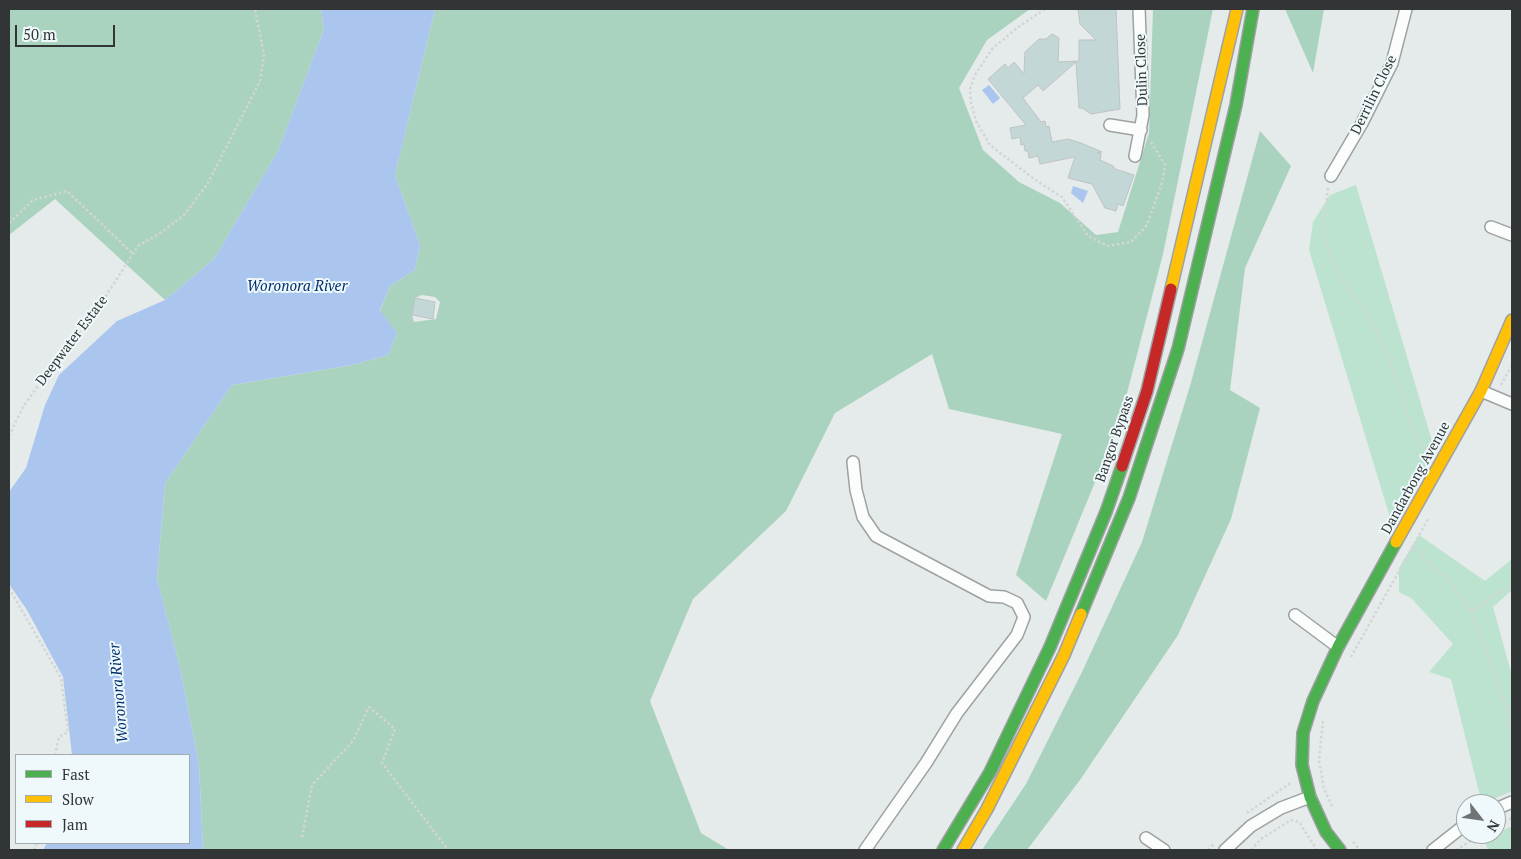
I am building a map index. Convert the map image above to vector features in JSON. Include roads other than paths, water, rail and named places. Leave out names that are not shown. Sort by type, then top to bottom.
[{"type":"main road","name":"Bangor Bypass","points":[[943,850],[990,772],[1050,646],[1106,512],[1147,391],[1236,9]]},
{"type":"main road","points":[[963,850],[986,809],[1064,655],[1129,498],[1178,349],[1236,105],[1254,9]]},
{"type":"main road","name":"Dandarbong Avenue","points":[[1340,850],[1326,832],[1310,797],[1302,765],[1304,733],[1312,702],[1338,647],[1401,537],[1480,391],[1512,320]]},
{"type":"street","name":"Dulin Close","points":[[1134,156],[1141,130],[1143,100],[1140,9]]},
{"type":"street","name":"Derrilin Close","points":[[1331,176],[1362,123],[1392,64],[1406,9]]},
{"type":"street","points":[[1110,125],[1141,130]]},
{"type":"street","points":[[1491,227],[1512,235]]},
{"type":"street","points":[[1480,391],[1512,404]]},
{"type":"street","points":[[853,462],[856,490],[863,518],[876,536],[989,596],[1004,597],[1017,603],[1024,616],[1017,635],[957,712],[926,763],[865,850]]},
{"type":"street","points":[[1295,615],[1338,647]]},
{"type":"street","points":[[1225,850],[1251,826],[1273,813],[1310,797]]},
{"type":"street","points":[[1433,850],[1456,832]]},
{"type":"street","points":[[1146,838],[1164,850]]},
{"type":"water","name":"Woronora River","points":[[321,9],[435,9],[395,175],[420,245],[415,270],[390,286],[380,310],[397,333],[388,355],[352,365],[232,385],[165,483],[157,578],[181,672],[199,765],[203,850],[43,850],[46,844],[190,844],[190,754],[72,754],[63,677],[27,610],[9,584],[9,492],[26,468],[45,405],[59,375],[117,321],[165,300],[214,259],[278,151],[324,29]]},
{"type":"water","points":[[989,85],[1000,98],[993,104],[982,90]]},
{"type":"water","points":[[1073,186],[1088,191],[1083,203],[1071,193]]}]
